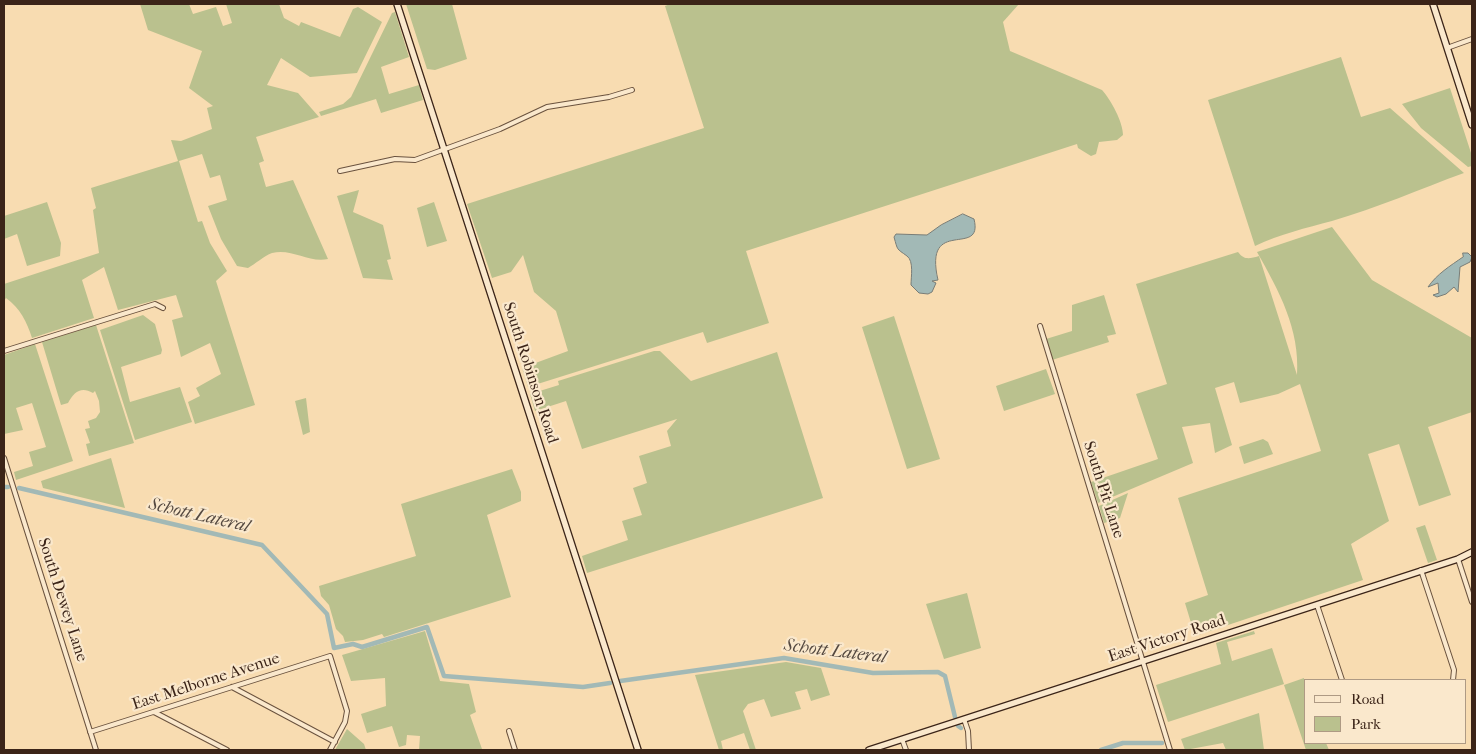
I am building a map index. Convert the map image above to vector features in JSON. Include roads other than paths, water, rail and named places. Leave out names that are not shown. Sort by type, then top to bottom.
[{"type":"street","name":"South Robinson Road","points":[[397,4],[638,750]]},
{"type":"street","points":[[1433,4],[1472,125]]},
{"type":"street","points":[[1447,48],[1472,39]]},
{"type":"street","points":[[340,171],[395,159],[415,160],[500,129],[547,107],[609,97],[632,90]]},
{"type":"street","points":[[4,351],[154,304],[163,308]]},
{"type":"street","name":"South Pit Lane","points":[[1040,326],[1042,339],[1144,661],[1170,750]]},
{"type":"street","name":"South Dewey Lane","points":[[4,458],[94,749]]},
{"type":"street","name":"East Victory Road","points":[[869,750],[1458,559],[1472,552]]},
{"type":"street","points":[[1458,559],[1472,602]]},
{"type":"street","points":[[1420,570],[1454,670],[1454,679]]},
{"type":"street","points":[[1317,605],[1342,679]]},
{"type":"street","name":"East Melborne Avenue","points":[[90,732],[330,656],[347,711],[345,722],[335,742]]},
{"type":"street","points":[[232,687],[335,742],[330,750]]},
{"type":"street","points":[[154,712],[227,750]]},
{"type":"street","points":[[964,720],[968,731],[968,750]]},
{"type":"street","points":[[509,731],[515,750]]},
{"type":"street","points":[[902,739],[906,750]]},
{"type":"water","points":[[963,214],[974,219],[975,230],[970,236],[945,243],[939,249],[936,260],[938,280],[932,281],[936,283],[932,292],[928,294],[919,293],[911,285],[911,262],[898,249],[894,237],[896,234],[927,235],[941,225]]},
{"type":"water","points":[[1463,253],[1468,253],[1472,257],[1470,262],[1460,267],[1458,292],[1454,287],[1446,294],[1437,297],[1433,295],[1439,293],[1438,283],[1428,287],[1440,274],[1463,257]]},
{"type":"waterway","name":"Schott Lateral","points":[[19,488],[262,545],[327,614],[334,648],[353,644],[362,647],[427,627],[444,676],[583,687],[610,683]]},
{"type":"waterway","name":"Schott Lateral","points":[[620,681],[784,658],[873,673],[938,672],[945,676],[955,717]]},
{"type":"waterway","name":"Schott Lateral","points":[[1101,750],[1123,743],[1162,743]]}]
